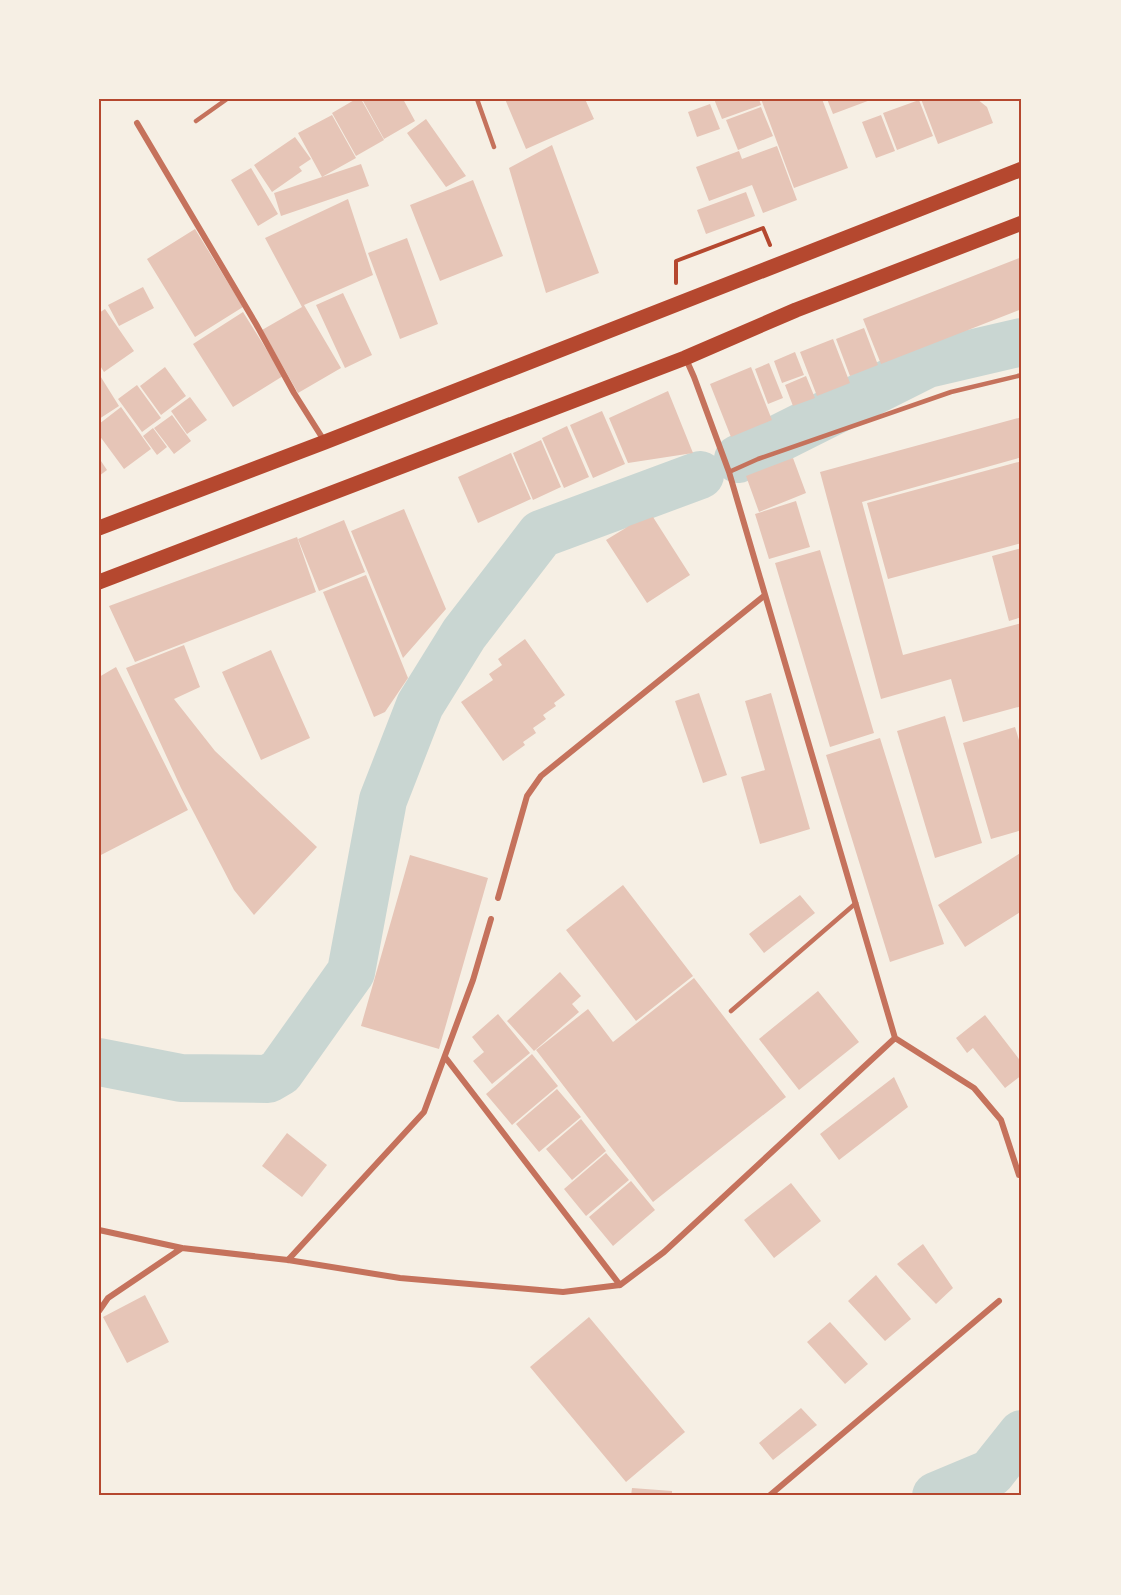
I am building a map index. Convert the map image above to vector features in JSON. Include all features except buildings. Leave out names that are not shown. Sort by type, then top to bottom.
[{"type":"main road","points":[[99,528],[1022,169]]},
{"type":"main road","points":[[99,582],[685,358],[796,310],[1022,223]]},
{"type":"street","points":[[137,123],[256,324],[294,393],[325,442]]},
{"type":"street","points":[[685,358],[729,472],[895,1038],[974,1088],[1001,1120],[1019,1175]]},
{"type":"street","points":[[498,898],[527,796],[541,776],[765,595]]},
{"type":"street","points":[[288,1260],[424,1112],[473,980],[491,919]]},
{"type":"street","points":[[99,1230],[182,1248],[288,1260],[400,1278],[563,1293],[620,1285],[664,1252],[895,1038]]},
{"type":"street","points":[[445,1057],[620,1285]]},
{"type":"street","points":[[99,1311],[108,1298],[182,1248]]},
{"type":"street","points":[[769,1496],[999,1301]]},
{"type":"lane","points":[[196,121],[227,99]]},
{"type":"lane","points":[[477,99],[494,147]]},
{"type":"lane","points":[[729,472],[758,459],[951,392],[1022,375]]},
{"type":"lane","points":[[731,1011],[856,903]]},
{"type":"path","points":[[676,261],[763,228]]},
{"type":"waterway","points":[[738,459],[927,364],[1022,342]]},
{"type":"waterway","points":[[99,1062],[181,1078],[268,1079],[280,1072],[351,972],[383,800],[420,705],[464,634],[541,534],[700,475]]},
{"type":"waterway","points":[[936,1496],[991,1473],[1022,1434]]}]
